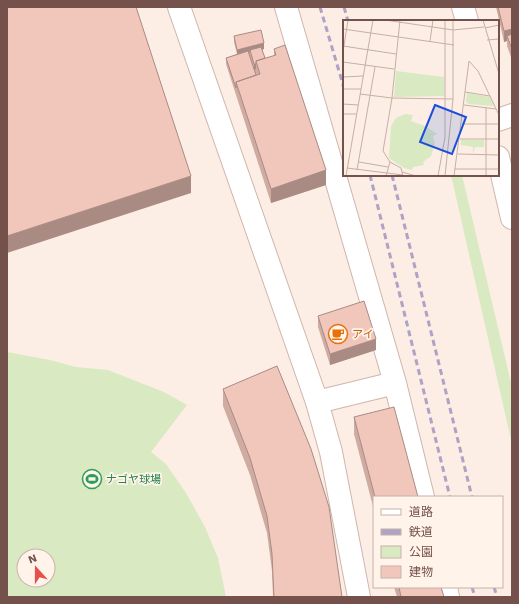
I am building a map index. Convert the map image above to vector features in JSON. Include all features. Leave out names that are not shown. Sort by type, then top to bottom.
[{"type":"street","points":[[179,7],[317,402],[331,452],[359,597]]},
{"type":"street","points":[[286,7],[395,382],[423,496]]},
{"type":"street","points":[[463,7],[467,20]]},
{"type":"street","points":[[499,120],[512,115]]},
{"type":"street","points":[[499,161],[512,218]]},
{"type":"street","points":[[317,402],[395,382]]},
{"type":"green space","points":[[451,176],[462,176],[512,387],[512,444]]},
{"type":"green space","name":"ナゴヤ球場","points":[[7,352],[50,360],[76,367],[108,370],[164,392],[187,405],[151,452],[166,464],[186,493],[205,527],[218,558],[226,597],[7,597]]},
{"type":"building","points":[[7,7],[136,7],[191,176],[7,236]]},
{"type":"building","points":[[498,7],[512,7],[512,29],[504,31]]},
{"type":"building","points":[[261,30],[264,43],[237,50],[234,36]]},
{"type":"building","points":[[512,34],[512,49],[507,36]]},
{"type":"building","points":[[285,45],[326,170],[271,189],[236,82],[260,74],[256,61],[276,55],[274,49]]},
{"type":"building","points":[[261,47],[265,58],[256,61],[256,64],[254,64],[250,50]]},
{"type":"building","points":[[248,51],[256,75],[236,82],[236,88],[226,58]]},
{"type":"building","points":[[364,301],[376,339],[330,354],[318,316]]},
{"type":"building","points":[[277,366],[311,449],[329,507],[342,597],[274,597],[272,554],[267,516],[250,458],[223,389]]},
{"type":"building","points":[[394,407],[418,496],[375,496],[354,417]]},
{"type":"building","points":[[399,588],[441,588],[444,597],[401,597]]},
{"type":"railway","points":[[320,7],[343,85]]},
{"type":"railway","points":[[344,7],[348,20]]},
{"type":"railway","points":[[370,176],[450,496]]},
{"type":"railway","points":[[392,176],[472,496]]},
{"type":"railway","points":[[472,588],[475,597]]},
{"type":"railway","points":[[494,588],[497,597]]},
{"type":"place","name":"アイ","points":[[338,334]]},
{"type":"place","name":"ナゴヤ球場","points":[[92,479]]}]
